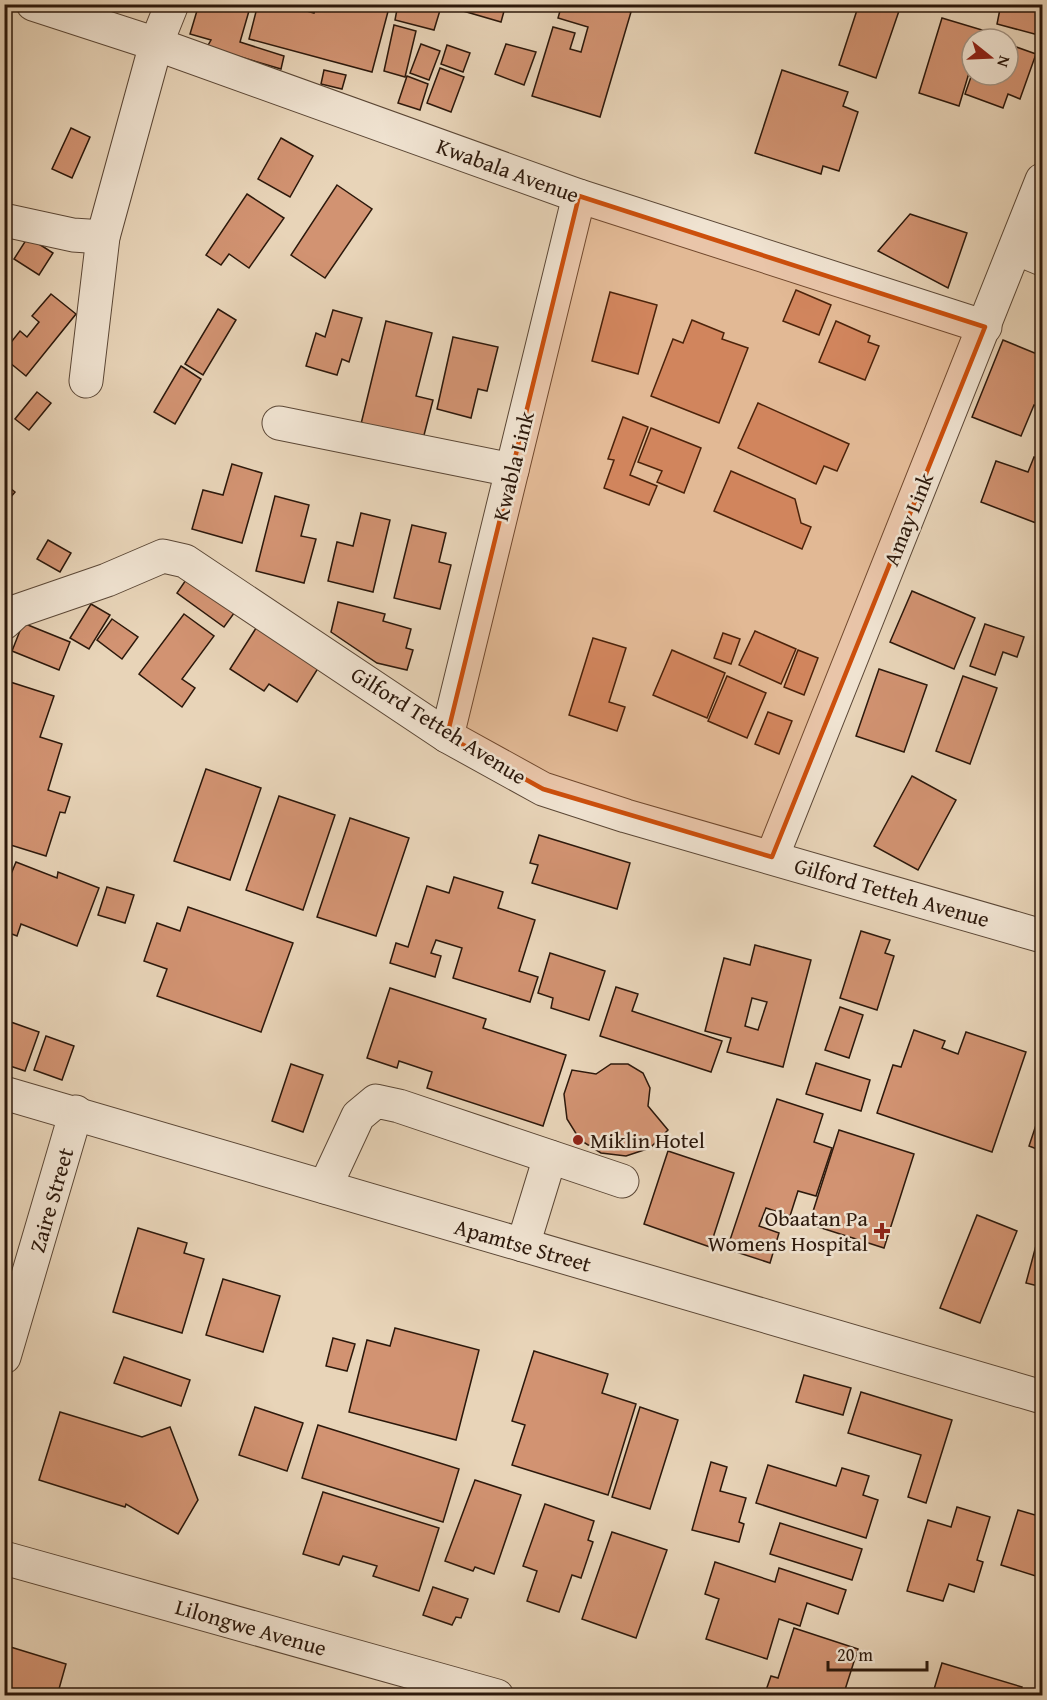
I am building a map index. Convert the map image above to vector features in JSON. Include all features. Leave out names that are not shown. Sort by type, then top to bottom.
[{"type":"street","name":"Kwabala Avenue","points":[[33,4],[156,44],[579,196],[985,327]]},
{"type":"street","points":[[86,381],[104,237],[156,44],[172,4]]},
{"type":"street","name":"Amay Link","points":[[772,857],[985,327],[1029,254],[1042,180]]},
{"type":"street","name":"Kwabla Link","points":[[447,736],[579,196]]},
{"type":"street","points":[[4,220],[72,236],[104,237]]},
{"type":"street","points":[[279,423],[512,470]]},
{"type":"street","name":"Gilford Tetteh Avenue","points":[[4,624],[17,611],[107,580],[163,556],[185,561],[447,736],[543,789],[626,816],[1042,936]]},
{"type":"street","name":"Apamtse Street","points":[[4,1093],[76,1112],[1042,1397]]},
{"type":"street","points":[[326,1187],[358,1116],[376,1101],[399,1106],[622,1181]]},
{"type":"street","name":"Zaire Street","points":[[4,1357],[76,1112]]},
{"type":"street","points":[[523,1245],[550,1157]]},
{"type":"street","name":"Lilongwe Avenue","points":[[4,1558],[497,1695]]},
{"type":"highlighted area","points":[[579,196],[985,327],[772,857],[543,789],[447,736]]},
{"type":"building","points":[[199,4],[251,4],[240,42],[284,56],[281,69],[207,47],[211,40],[190,34]]},
{"type":"building","points":[[258,4],[282,4],[314,13],[317,4],[390,4],[372,72],[249,39]]},
{"type":"building","points":[[398,4],[429,4],[441,7],[434,30],[395,20]]},
{"type":"building","points":[[439,4],[506,4],[501,22]]},
{"type":"building","points":[[562,4],[586,4],[595,8],[596,4],[606,4],[631,12],[600,117],[532,96],[553,27],[575,33],[570,49],[581,52],[588,27],[558,18]]},
{"type":"building","points":[[859,4],[890,4],[900,8],[876,78],[839,65]]},
{"type":"building","points":[[1001,4],[1042,4],[1042,36],[1020,30],[1020,27],[997,24]]},
{"type":"building","points":[[942,18],[972,27],[960,27],[960,87],[965,87],[959,106],[919,93]]},
{"type":"building","points":[[394,25],[416,31],[405,77],[384,71]]},
{"type":"building","points":[[421,44],[440,51],[429,80],[410,73]]},
{"type":"building","points":[[506,44],[536,52],[524,85],[495,74]]},
{"type":"building","points":[[447,45],[470,53],[463,72],[441,64]]},
{"type":"building","points":[[1020,48],[1036,54],[1020,99],[1008,94],[1003,108],[965,94],[967,87],[1020,87]]},
{"type":"building","points":[[440,68],[464,77],[451,112],[427,103]]},
{"type":"building","points":[[324,70],[346,75],[342,89],[321,84]]},
{"type":"building","points":[[782,70],[848,92],[843,106],[858,112],[839,171],[823,166],[821,174],[755,153]]},
{"type":"building","points":[[407,76],[428,84],[420,110],[398,103]]},
{"type":"building","points":[[71,128],[90,137],[72,178],[52,169]]},
{"type":"building","points":[[281,138],[313,156],[290,197],[258,179]]},
{"type":"building","points":[[337,185],[372,209],[325,278],[291,255]]},
{"type":"building","points":[[247,194],[284,218],[249,268],[229,254],[221,265],[206,255]]},
{"type":"building","points":[[910,214],[967,233],[948,288],[878,251]]},
{"type":"building","points":[[28,237],[53,253],[39,275],[14,259]]},
{"type":"building","points":[[796,290],[831,305],[819,335],[783,321]]},
{"type":"building","points":[[610,292],[657,305],[638,374],[592,361]]},
{"type":"building","points":[[51,294],[76,314],[26,376],[4,358],[4,351],[20,331],[27,337],[39,322],[32,316]]},
{"type":"building","points":[[218,309],[236,320],[203,375],[185,364]]},
{"type":"building","points":[[333,310],[362,318],[349,362],[342,359],[337,375],[306,366],[316,333],[325,337]]},
{"type":"building","points":[[692,320],[724,333],[722,339],[748,348],[719,423],[651,396],[673,339],[683,343]]},
{"type":"building","points":[[386,321],[432,333],[416,396],[433,400],[423,439],[361,424]]},
{"type":"building","points":[[836,321],[870,336],[868,342],[879,346],[865,380],[819,362]]},
{"type":"building","points":[[453,337],[498,347],[487,391],[478,389],[471,418],[437,409]]},
{"type":"building","points":[[1003,340],[1042,356],[1042,409],[1034,405],[1021,436],[972,417]]},
{"type":"building","points":[[181,366],[201,379],[175,424],[154,412]]},
{"type":"building","points":[[37,392],[51,403],[29,430],[15,419]]},
{"type":"building","points":[[758,403],[849,444],[837,471],[824,466],[816,484],[738,448]]},
{"type":"building","points":[[623,417],[648,427],[630,475],[657,486],[649,505],[604,488],[614,460],[608,459]]},
{"type":"building","points":[[651,428],[701,448],[684,493],[657,482],[662,471],[638,462]]},
{"type":"building","points":[[1034,457],[1042,461],[1042,505],[1036,523],[981,502],[996,461],[1028,472]]},
{"type":"building","points":[[232,464],[262,473],[242,543],[192,529],[203,490],[223,495]]},
{"type":"building","points":[[4,471],[11,475],[4,483]]},
{"type":"building","points":[[731,471],[795,499],[801,523],[811,527],[802,549],[714,511]]},
{"type":"building","points":[[4,483],[15,492],[4,505]]},
{"type":"building","points":[[275,496],[309,505],[301,536],[316,539],[304,583],[256,571]]},
{"type":"building","points":[[361,513],[390,520],[373,592],[328,581],[337,542],[353,546]]},
{"type":"building","points":[[412,525],[446,533],[439,562],[451,565],[440,609],[394,598]]},
{"type":"building","points":[[48,540],[71,553],[60,572],[37,559]]},
{"type":"building","points":[[192,571],[240,605],[224,627],[177,593]]},
{"type":"building","points":[[912,591],[975,618],[954,669],[890,642]]},
{"type":"building","points":[[338,602],[385,614],[383,621],[411,629],[406,648],[413,650],[407,670],[377,663],[331,632]]},
{"type":"building","points":[[91,604],[110,615],[89,649],[70,638]]},
{"type":"building","points":[[184,614],[214,636],[182,679],[195,688],[182,707],[139,674]]},
{"type":"building","points":[[112,619],[138,637],[122,659],[97,640]]},
{"type":"building","points":[[260,622],[322,662],[297,702],[269,684],[264,691],[230,669]]},
{"type":"building","points":[[23,623],[70,642],[59,670],[12,651]]},
{"type":"building","points":[[985,624],[1024,637],[1017,657],[1003,652],[995,675],[970,666]]},
{"type":"building","points":[[755,631],[796,649],[781,684],[739,665]]},
{"type":"building","points":[[723,633],[740,639],[731,664],[714,658]]},
{"type":"building","points":[[593,638],[626,648],[609,702],[625,707],[617,731],[569,715]]},
{"type":"building","points":[[672,650],[725,673],[707,718],[653,695]]},
{"type":"building","points":[[798,650],[818,658],[804,695],[784,687]]},
{"type":"building","points":[[879,669],[927,685],[904,752],[856,736]]},
{"type":"building","points":[[727,676],[766,693],[747,738],[708,721]]},
{"type":"building","points":[[963,676],[997,688],[970,764],[936,751]]},
{"type":"building","points":[[4,680],[54,696],[40,737],[62,744],[48,790],[70,797],[65,813],[60,812],[46,856],[4,843]]},
{"type":"building","points":[[768,712],[792,721],[779,754],[755,744]]},
{"type":"building","points":[[206,769],[261,788],[230,880],[174,861]]},
{"type":"building","points":[[912,776],[956,800],[918,870],[874,846]]},
{"type":"building","points":[[279,796],[335,815],[303,910],[246,890]]},
{"type":"building","points":[[350,818],[409,838],[376,936],[317,917]]},
{"type":"building","points":[[539,835],[630,863],[617,909],[532,883],[538,865],[530,863]]},
{"type":"building","points":[[16,862],[57,878],[58,872],[99,888],[77,946],[21,924],[17,936],[4,931],[4,891]]},
{"type":"building","points":[[454,877],[503,892],[498,908],[535,920],[519,971],[538,977],[530,1002],[453,978],[462,948],[436,940],[431,953],[441,956],[435,977],[390,963],[396,943],[408,947],[427,886],[449,893]]},
{"type":"building","points":[[107,887],[134,895],[125,923],[98,915]]},
{"type":"building","points":[[188,907],[293,943],[261,1032],[157,996],[167,969],[144,961],[157,923],[180,931]]},
{"type":"building","points":[[861,931],[890,940],[885,953],[894,956],[877,1010],[840,998]]},
{"type":"building","points":[[755,945],[811,960],[783,1067],[727,1052],[731,1038],[705,1031],[724,958],[750,965]],"holes":[[[752,998],[767,1002],[758,1030],[745,1026]]]},
{"type":"building","points":[[550,953],[605,971],[589,1020],[551,1008],[553,998],[538,993]]},
{"type":"building","points":[[616,987],[638,994],[632,1011],[722,1041],[711,1072],[600,1036]]},
{"type":"building","points":[[390,988],[486,1019],[483,1028],[566,1055],[543,1126],[427,1088],[432,1072],[399,1061],[397,1068],[367,1058]]},
{"type":"building","points":[[840,1007],[863,1015],[849,1058],[825,1050]]},
{"type":"building","points":[[8,1021],[39,1032],[25,1071],[4,1064],[4,1032]]},
{"type":"building","points":[[914,1030],[945,1041],[942,1048],[958,1054],[966,1032],[1026,1052],[992,1152],[877,1113],[893,1065],[901,1067]]},
{"type":"building","points":[[46,1036],[74,1046],[62,1080],[34,1070]]},
{"type":"building","points":[[816,1063],[870,1080],[861,1111],[806,1094]]},
{"type":"building","points":[[291,1064],[323,1075],[303,1132],[272,1121]]},
{"type":"building","points":[[611,1064],[628,1064],[643,1073],[650,1088],[648,1106],[668,1130],[650,1148],[626,1156],[601,1153],[580,1140],[567,1119],[564,1094],[572,1070],[596,1074]]},
{"type":"building","points":[[777,1099],[823,1114],[814,1142],[832,1148],[816,1196],[798,1191],[790,1216],[766,1208],[759,1226],[779,1233],[770,1263],[727,1249]]},
{"type":"building","points":[[1042,1107],[1042,1151],[1029,1146]]},
{"type":"building","points":[[839,1130],[914,1154],[884,1248],[809,1224]]},
{"type":"building","points":[[668,1151],[734,1173],[710,1247],[644,1224]]},
{"type":"building","points":[[977,1215],[1017,1231],[980,1323],[940,1308]]},
{"type":"building","points":[[1042,1223],[1042,1287],[1026,1283]]},
{"type":"building","points":[[138,1228],[187,1243],[184,1253],[204,1259],[182,1333],[113,1312]]},
{"type":"building","points":[[223,1279],[280,1296],[263,1352],[206,1335]]},
{"type":"building","points":[[395,1328],[479,1350],[456,1440],[349,1412],[367,1340],[390,1346]]},
{"type":"building","points":[[333,1338],[355,1344],[347,1371],[326,1366]]},
{"type":"building","points":[[534,1351],[608,1374],[602,1393],[636,1404],[608,1495],[512,1465],[525,1425],[512,1421]]},
{"type":"building","points":[[124,1357],[190,1380],[181,1406],[114,1383]]},
{"type":"building","points":[[804,1375],[851,1388],[843,1415],[796,1402]]},
{"type":"building","points":[[861,1392],[952,1420],[926,1503],[908,1497],[921,1455],[848,1433]]},
{"type":"building","points":[[255,1407],[303,1423],[287,1471],[239,1455]]},
{"type":"building","points":[[640,1407],[678,1420],[650,1509],[612,1497]]},
{"type":"building","points":[[60,1412],[142,1437],[170,1427],[198,1500],[178,1534],[126,1504],[125,1507],[39,1480]]},
{"type":"building","points":[[318,1425],[459,1469],[443,1522],[302,1478]]},
{"type":"building","points":[[711,1462],[727,1467],[720,1491],[746,1498],[739,1522],[744,1524],[739,1542],[692,1530]]},
{"type":"building","points":[[768,1465],[836,1486],[842,1468],[869,1476],[863,1495],[878,1500],[866,1538],[756,1503]]},
{"type":"building","points":[[475,1480],[521,1495],[494,1574],[475,1567],[473,1571],[445,1561]]},
{"type":"building","points":[[323,1492],[439,1528],[419,1591],[373,1576],[377,1566],[343,1556],[339,1565],[303,1554]]},
{"type":"building","points":[[545,1504],[594,1521],[588,1540],[593,1542],[581,1578],[572,1575],[559,1612],[527,1601],[537,1571],[523,1566]]},
{"type":"building","points":[[957,1507],[990,1517],[977,1560],[983,1562],[974,1592],[949,1584],[943,1601],[907,1591],[928,1520],[951,1527]]},
{"type":"building","points":[[1018,1510],[1042,1517],[1042,1578],[1001,1565]]},
{"type":"building","points":[[780,1523],[862,1549],[852,1580],[770,1554]]},
{"type":"building","points":[[612,1532],[667,1550],[636,1638],[582,1619]]},
{"type":"building","points":[[715,1562],[775,1582],[779,1568],[846,1590],[838,1614],[807,1603],[800,1626],[779,1619],[767,1659],[706,1639],[719,1599],[705,1594]]},
{"type":"building","points":[[433,1587],[468,1599],[461,1618],[456,1617],[452,1625],[423,1615]]},
{"type":"building","points":[[794,1628],[858,1649],[843,1696],[764,1696],[771,1676],[778,1678]]},
{"type":"building","points":[[4,1645],[66,1664],[57,1696],[4,1696]]},
{"type":"building","points":[[942,1663],[1022,1687],[1019,1696],[932,1696]]},
{"type":"place","name":"Miklin Hotel","points":[[578,1140]]},
{"type":"place","name":"Obaatan Pa Womens Hospital","points":[[882,1231]]}]
